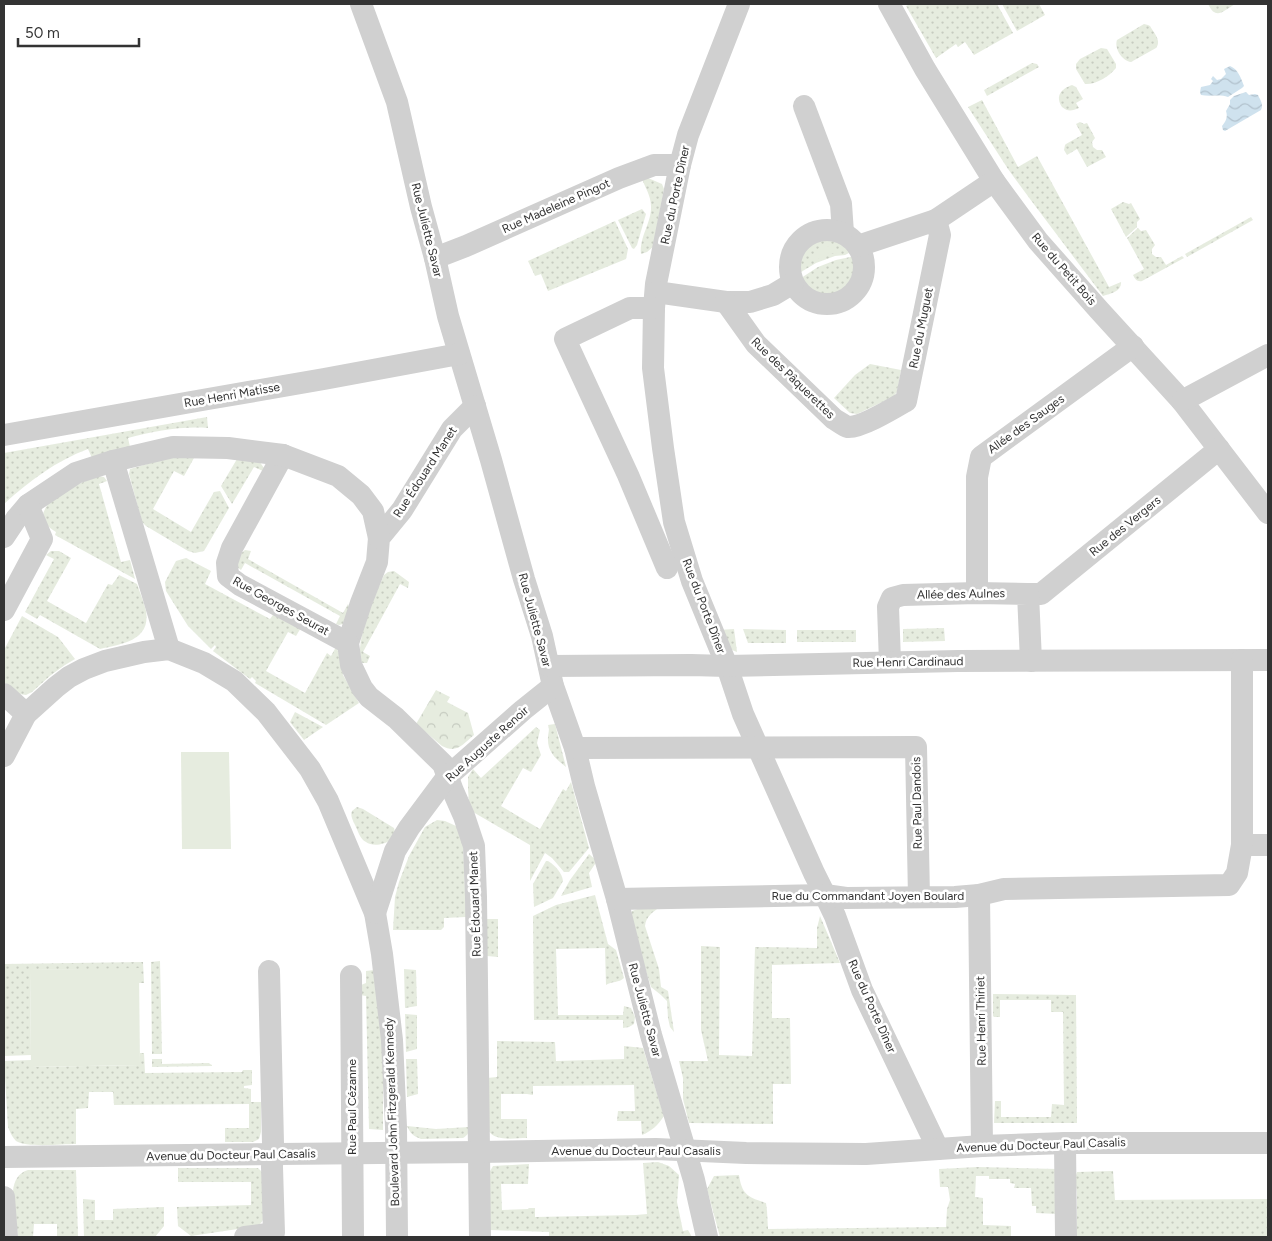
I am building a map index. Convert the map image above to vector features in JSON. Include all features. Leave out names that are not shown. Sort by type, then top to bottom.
[{"type":"street","name":"Rue Juliette Savar","points":[[361,4],[397,102],[448,316],[528,594],[542,636],[551,676],[575,748],[707,1237]]},
{"type":"street","name":"Rue du Porte Dîner","points":[[739,4],[688,136],[680,165],[656,295],[653,368],[674,522],[692,581],[727,666],[743,714],[814,873],[826,895],[862,990],[938,1149]]},
{"type":"street","name":"Rue du Petit Bois","points":[[889,4],[925,69],[994,181],[1038,241],[1182,400],[1268,513]]},
{"type":"street","points":[[804,106],[841,204],[851,240],[864,263],[862,280],[852,295],[837,303],[820,304],[804,297],[793,283],[789,268],[790,261],[792,253],[800,240],[813,232],[828,230],[851,240],[936,220],[994,181]]},
{"type":"street","name":"Rue Madeleine Pingot","points":[[435,258],[619,178],[654,165],[680,165]]},
{"type":"street","name":"Rue du Muguet","points":[[874,418],[906,401],[940,235],[936,220]]},
{"type":"street","points":[[668,568],[628,475],[565,339],[656,295],[726,302],[750,302],[774,295],[793,283]]},
{"type":"street","name":"Rue des Pâquerettes","points":[[726,302],[756,344],[834,419],[847,427],[858,425],[874,418]]},
{"type":"street","name":"Allée des Sauges","points":[[977,593],[977,477],[981,457],[1133,346]]},
{"type":"street","name":"Rue Henri Matisse","points":[[4,435],[208,398],[333,378],[459,354]]},
{"type":"street","points":[[1182,400],[1268,355]]},
{"type":"street","name":"Rue Édouard Manet","points":[[475,406],[452,429],[402,510],[379,538],[377,562],[348,643],[351,664],[368,697],[396,718],[443,764],[474,846],[480,1237]]},
{"type":"street","points":[[4,537],[28,505],[76,473],[173,447],[228,448],[283,455],[338,476],[361,495],[373,511],[379,538]]},
{"type":"street","name":"Rue des Vergers","points":[[1028,594],[1041,594],[1219,449]]},
{"type":"street","name":"Rue Georges Seurat","points":[[283,455],[232,548],[226,563],[228,576],[240,585],[348,643]]},
{"type":"street","points":[[113,462],[169,649]]},
{"type":"street","points":[[628,475],[666,468]]},
{"type":"street","points":[[4,610],[42,539],[28,505]]},
{"type":"street","points":[[1028,594],[1031,661]]},
{"type":"street","name":"Allée des Aulnes","points":[[890,662],[888,607],[892,598],[903,595],[1028,594]]},
{"type":"street","name":"Boulevard John Fitzgerald Kennedy","points":[[4,756],[26,714],[56,687],[84,669],[105,660],[144,652],[169,649],[204,663],[234,681],[266,712],[310,769],[328,801],[375,913],[392,1040],[397,1237]]},
{"type":"street","points":[[1242,660],[1242,845],[1268,844]]},
{"type":"street","name":"Rue Henri Cardinaud","points":[[551,676],[692,665],[1268,660]]},
{"type":"street","name":"Rue Auguste Renoir","points":[[375,913],[395,851],[409,828],[448,777],[523,710],[551,676]]},
{"type":"street","points":[[4,694],[26,714]]},
{"type":"street","points":[[575,748],[758,747]]},
{"type":"street","name":"Rue Paul Dandois","points":[[758,747],[916,747],[919,897]]},
{"type":"street","name":"Rue du Commandant Joyen Boulard","points":[[617,899],[826,895],[846,898],[979,896],[1004,889],[1229,885],[1237,873],[1242,845]]},
{"type":"street","name":"Rue Henri Thiriet","points":[[979,896],[982,1146]]},
{"type":"street","points":[[245,1237],[274,1233],[269,971]]},
{"type":"street","name":"Rue Paul Cézanne","points":[[351,976],[353,1237]]},
{"type":"street","points":[[1065,1143],[1066,1237]]},
{"type":"street","name":"Avenue du Docteur Paul Casalis","points":[[4,1157],[642,1150],[866,1154],[982,1146],[1065,1143],[1268,1143]]},
{"type":"street","points":[[4,1197],[7,1237]]},
{"type":"green space","points":[[910,4],[997,4],[1013,33],[974,55],[965,42],[958,47],[956,44],[936,58],[906,6]]},
{"type":"green space","points":[[1002,4],[1039,4],[1045,15],[1017,31]]},
{"type":"green space","points":[[1208,4],[1235,4],[1223,12],[1217,13]]},
{"type":"green space","points":[[1144,24],[1150,26],[1158,40],[1158,45],[1131,62],[1128,61],[1122,57],[1118,50],[1117,40]]},
{"type":"green space","points":[[1101,48],[1107,49],[1116,64],[1116,68],[1102,79],[1085,84],[1076,69],[1076,64],[1080,59]]},
{"type":"green space","points":[[1032,63],[1037,64],[1039,67],[987,96],[984,90]]},
{"type":"green space","points":[[1072,85],[1076,87],[1083,99],[1076,103],[1079,108],[1068,110],[1062,107],[1059,96],[1062,91]]},
{"type":"green space","points":[[982,100],[1018,167],[1037,156],[1109,287],[1121,282],[1120,288],[1115,292],[1103,296],[1008,169],[968,107]]},
{"type":"green space","points":[[1080,122],[1087,123],[1095,138],[1092,142],[1093,147],[1097,150],[1102,150],[1106,157],[1087,167],[1077,149],[1067,155],[1064,150],[1066,144],[1082,135],[1076,124]]},
{"type":"green space","points":[[648,178],[662,184],[664,189],[653,247],[641,254],[642,242],[651,212],[651,202],[642,179]]},
{"type":"green space","points":[[1123,202],[1131,203],[1140,219],[1137,222],[1137,227],[1126,237],[1111,209]]},
{"type":"green space","points":[[642,209],[646,214],[637,245],[634,249],[618,220]]},
{"type":"green space","points":[[1251,217],[1253,220],[1187,257],[1185,254]]},
{"type":"green space","points":[[615,221],[628,249],[626,259],[548,291],[541,274],[535,276],[528,261]]},
{"type":"green space","points":[[1138,228],[1141,231],[1146,230],[1155,245],[1152,249],[1152,254],[1156,257],[1161,257],[1166,265],[1182,256],[1184,258],[1142,281],[1136,280],[1133,275],[1144,269],[1127,238]]},
{"type":"green space","points":[[826,236],[841,241],[853,251],[816,263],[796,275],[796,260],[802,248],[812,241]]},
{"type":"green space","points":[[821,246],[833,247],[837,253],[827,254],[816,260],[816,251]]},
{"type":"green space","points":[[855,256],[856,270],[853,281],[847,290],[838,295],[828,298],[817,296],[807,290],[798,280],[818,267],[836,260]]},
{"type":"green space","points":[[870,364],[901,370],[897,392],[893,397],[857,414],[850,413],[834,398],[855,375]]},
{"type":"green space","points":[[207,417],[208,428],[168,430],[128,438],[130,447],[92,458],[88,449],[76,454],[43,472],[4,504],[4,453]]},
{"type":"green space","points":[[171,457],[194,458],[184,476],[174,471],[153,509],[191,532],[214,492],[220,491],[229,508],[204,551],[195,553],[188,551],[142,522],[129,474],[130,469]]},
{"type":"green space","points":[[237,459],[259,461],[264,468],[263,471],[254,467],[232,504],[221,486]]},
{"type":"green space","points":[[98,476],[104,477],[107,481],[99,484],[121,562],[130,560],[135,579],[55,535],[56,532],[46,523],[43,515],[47,506],[55,498],[78,484]]},
{"type":"green space","points":[[245,550],[251,551],[248,559],[343,613],[348,604],[349,607],[343,624],[336,624],[340,616],[245,563],[241,570],[237,567],[239,555]]},
{"type":"green space","points":[[51,551],[59,551],[71,558],[47,601],[86,623],[108,584],[112,585],[119,575],[137,584],[143,601],[146,621],[144,629],[139,635],[125,643],[100,649],[40,615],[37,619],[25,612],[54,559],[46,555]]},
{"type":"green space","points":[[186,558],[211,571],[205,584],[270,619],[275,612],[302,626],[296,636],[288,632],[266,671],[305,693],[327,653],[331,656],[336,647],[341,657],[343,675],[359,703],[326,725],[255,683],[256,681],[252,677],[250,679],[213,651],[216,647],[215,645],[211,649],[188,626],[166,591],[165,582],[176,561]]},
{"type":"green space","points":[[394,571],[409,582],[408,588],[400,584],[363,652],[370,656],[367,663],[363,663],[361,662],[360,653],[363,630],[367,618],[384,575]]},
{"type":"green space","points":[[22,616],[58,637],[75,659],[26,695],[19,694],[4,682],[4,650]]},
{"type":"green space","points":[[944,628],[945,641],[903,642],[903,629]]},
{"type":"green space","points":[[734,629],[737,652],[727,648],[718,630]]},
{"type":"green space","points":[[743,629],[786,630],[786,643],[748,643]]},
{"type":"green space","points":[[797,630],[856,630],[856,642],[797,642]]},
{"type":"green space","points":[[436,690],[450,697],[447,702],[468,713],[474,735],[459,747],[452,749],[442,746],[416,724]]},
{"type":"green space","points":[[295,712],[323,727],[304,740],[290,722]]},
{"type":"green space","points":[[555,724],[566,767],[556,758],[549,747],[548,725]]},
{"type":"green space","points":[[536,727],[540,730],[537,743],[541,755],[531,772],[523,768],[501,806],[540,829],[563,789],[566,791],[571,782],[589,848],[569,872],[564,872],[545,853],[530,881],[530,845],[473,812],[469,803],[468,777],[473,769],[481,778]]},
{"type":"green space","points":[[181,752],[229,752],[231,849],[182,849]]},
{"type":"green space","points":[[357,807],[394,828],[395,833],[393,837],[385,843],[375,845],[364,841],[359,835],[352,816],[352,811]]},
{"type":"green space","points":[[437,820],[456,826],[463,839],[466,917],[444,918],[444,927],[441,930],[393,930],[395,897],[409,856],[425,827]]},
{"type":"green space","points":[[589,854],[597,861],[589,873],[592,887],[561,896],[570,880]]},
{"type":"green space","points":[[546,861],[558,870],[563,881],[553,898],[534,907],[533,884]]},
{"type":"green space","points":[[595,895],[608,944],[616,950],[624,978],[606,985],[605,948],[556,949],[558,1015],[623,1015],[624,1006],[631,1008],[635,1017],[634,1024],[623,1028],[623,1020],[534,1020],[533,916],[556,905]]},
{"type":"green space","points":[[643,907],[660,907],[648,917],[645,926],[659,969],[661,987],[668,991],[674,1032],[670,1027],[667,1001],[651,987],[629,916],[632,911]]},
{"type":"green space","points":[[820,916],[840,963],[772,965],[772,1018],[790,1018],[791,1084],[773,1084],[773,1124],[689,1123],[683,1099],[683,1078],[679,1061],[708,1061],[701,1030],[701,946],[720,947],[719,1055],[752,1056],[755,947],[817,948],[817,928]]},
{"type":"green space","points":[[486,919],[498,919],[498,957],[487,956]]},
{"type":"green space","points":[[160,961],[162,1054],[152,1054],[151,962]]},
{"type":"green space","points":[[143,962],[144,983],[139,983],[139,969],[30,970],[31,1055],[4,1056],[4,964]]},
{"type":"green space","points":[[139,968],[140,1065],[31,1067],[30,970]]},
{"type":"green space","points":[[404,969],[416,970],[417,1006],[405,1008]]},
{"type":"green space","points":[[374,970],[383,1049],[383,1130],[369,1129],[366,996],[354,994],[361,985],[366,983],[366,971]]},
{"type":"green space","points":[[993,994],[1076,995],[1077,1123],[994,1123],[995,1101],[1001,1101],[1001,1117],[1051,1117],[1052,1104],[1064,1105],[1063,1012],[1051,1012],[1051,1000],[1000,1000],[1000,1017],[994,1017]]},
{"type":"green space","points":[[405,1014],[417,1015],[417,1049],[406,1052]]},
{"type":"green space","points":[[497,1041],[555,1042],[556,1061],[624,1059],[624,1046],[643,1048],[664,1116],[649,1132],[642,1135],[641,1121],[617,1121],[618,1111],[635,1111],[634,1085],[533,1086],[533,1095],[501,1094],[501,1119],[527,1119],[527,1138],[500,1138],[495,1136],[488,1130],[487,1078],[497,1077]]},
{"type":"green space","points":[[140,1053],[144,1053],[145,1073],[242,1072],[243,1070],[252,1070],[252,1085],[244,1086],[244,1088],[251,1089],[251,1102],[261,1102],[261,1132],[259,1139],[253,1142],[225,1142],[225,1128],[249,1128],[249,1104],[114,1105],[113,1092],[89,1092],[88,1108],[76,1109],[76,1144],[28,1144],[16,1141],[13,1138],[8,1127],[4,1061],[31,1060],[31,1067],[140,1065]]},
{"type":"green space","points":[[152,1059],[162,1059],[162,1064],[209,1063],[212,1066],[152,1067]]},
{"type":"green space","points":[[406,1059],[417,1059],[418,1094],[407,1097]]},
{"type":"green space","points":[[407,1126],[436,1129],[469,1127],[469,1129],[468,1134],[463,1138],[421,1139],[412,1134]]},
{"type":"green space","points":[[658,1162],[669,1166],[679,1175],[677,1202],[683,1231],[688,1230],[692,1237],[549,1237],[549,1232],[490,1230],[489,1173],[493,1166],[529,1164],[528,1184],[501,1184],[502,1210],[535,1208],[535,1217],[636,1215],[647,1214],[643,1163]]},
{"type":"green space","points":[[978,1167],[1057,1169],[1058,1214],[1036,1213],[1036,1206],[1032,1206],[1031,1188],[1014,1188],[1015,1184],[1010,1183],[1010,1179],[989,1179],[989,1176],[976,1176],[975,1197],[983,1198],[983,1225],[1011,1226],[1011,1237],[720,1237],[707,1189],[714,1176],[739,1175],[744,1191],[750,1197],[766,1203],[768,1229],[946,1227],[947,1209],[950,1200],[948,1187],[940,1187],[939,1169]]},
{"type":"green space","points":[[178,1168],[258,1168],[262,1172],[263,1220],[257,1226],[191,1236],[178,1226],[177,1207],[251,1205],[251,1182],[178,1182]]},
{"type":"green space","points":[[28,1170],[76,1170],[78,1237],[57,1237],[57,1224],[34,1224],[33,1237],[18,1237],[13,1191],[19,1175]]},
{"type":"green space","points":[[1113,1171],[1115,1200],[1268,1199],[1268,1237],[1077,1237],[1075,1178],[1077,1172]]},
{"type":"green space","points":[[83,1199],[95,1200],[95,1220],[113,1220],[113,1209],[164,1207],[164,1226],[155,1237],[84,1237]]},
{"type":"water","points":[[1230,66],[1233,67],[1240,77],[1244,86],[1242,88],[1228,97],[1201,95],[1201,87],[1210,85],[1213,81],[1211,79],[1213,76],[1217,80],[1221,79],[1226,74],[1224,69]]},
{"type":"water","points":[[1246,92],[1249,95],[1258,95],[1262,104],[1261,110],[1225,131],[1223,130],[1222,126],[1226,119],[1226,111],[1230,100],[1234,96]]}]
